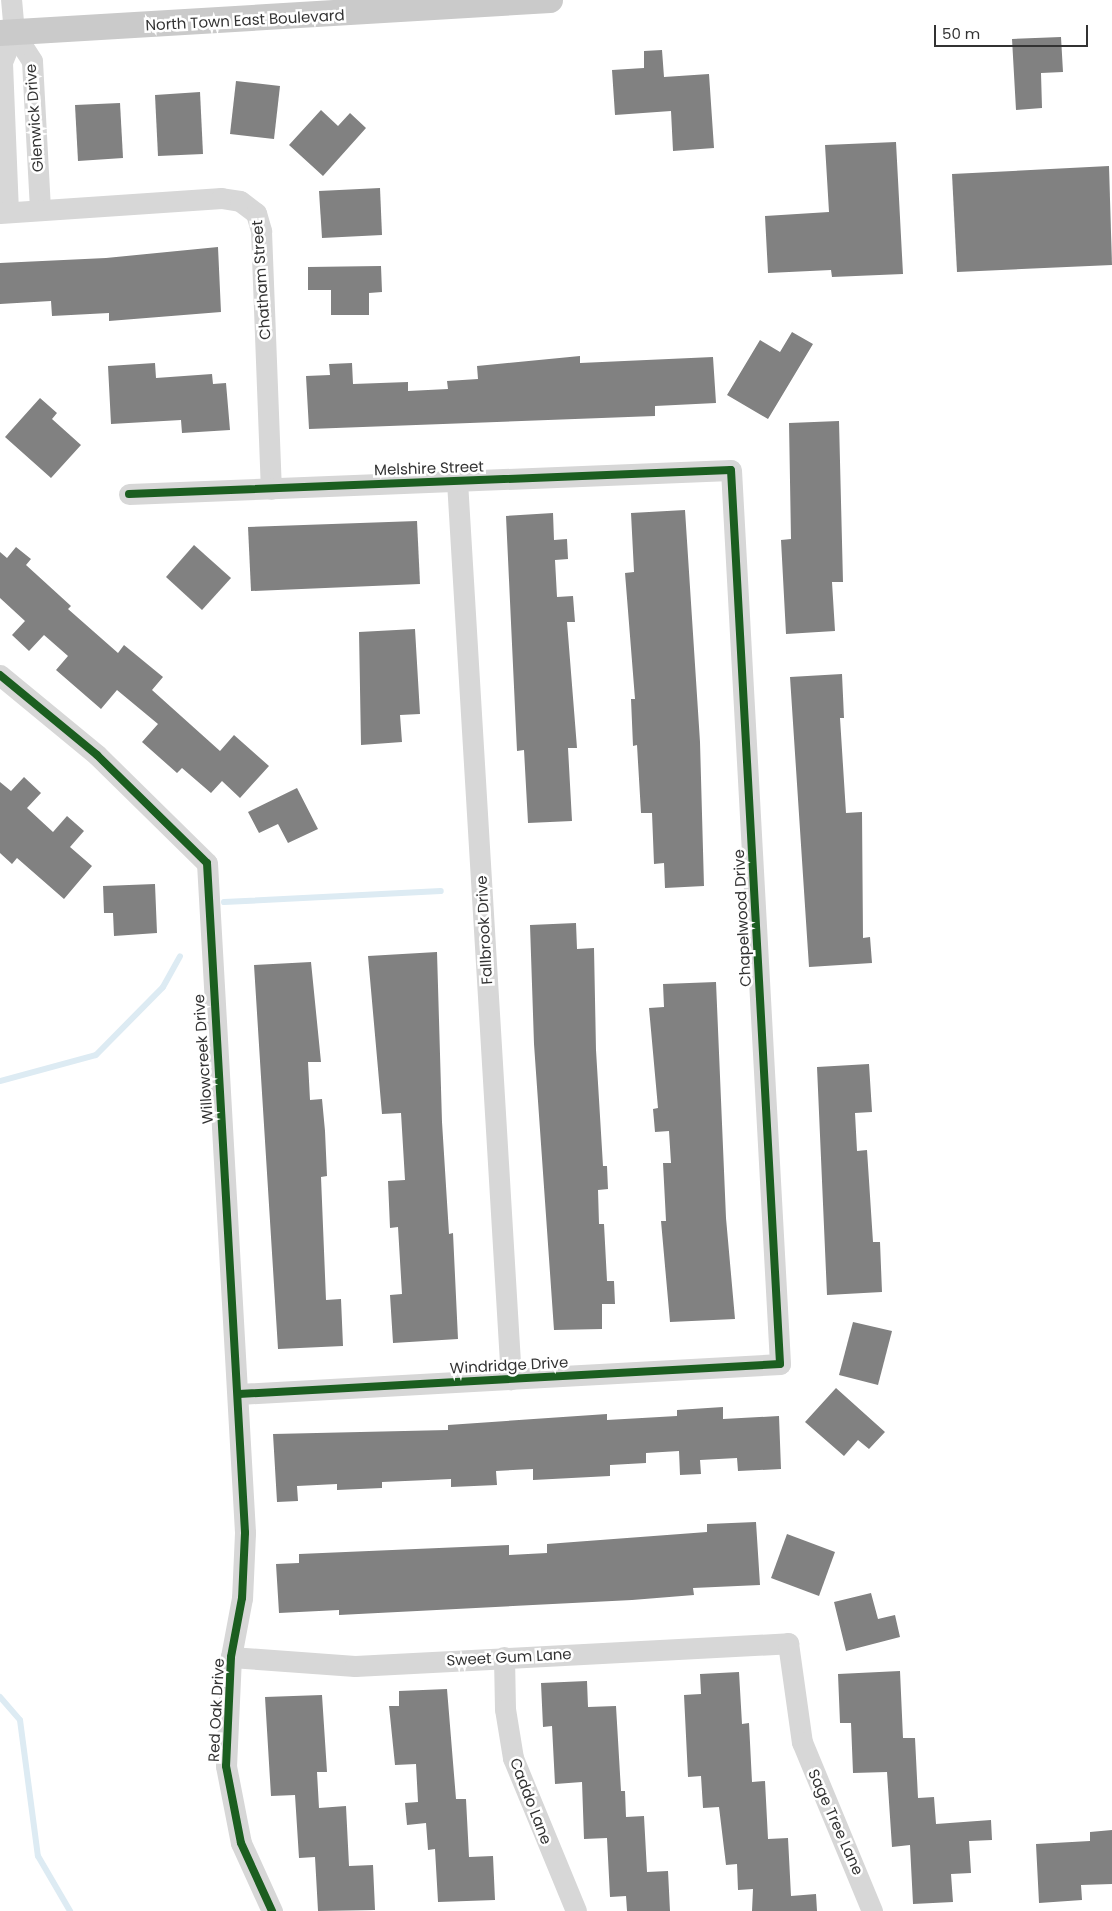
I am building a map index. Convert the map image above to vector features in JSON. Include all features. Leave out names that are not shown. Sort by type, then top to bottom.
[{"type":"main road","name":"North Town East Boulevard","points":[[7,33],[409,5],[550,0]]},
{"type":"street","points":[[7,33],[11,0]]},
{"type":"street","name":"Glenwick Drive","points":[[7,33],[32,61],[40,210]]},
{"type":"street","name":"Glenwick Drive","points":[[4,212],[2,62],[7,33]]},
{"type":"street","name":"Chatham Street","points":[[4,212],[221,198],[240,201],[256,213],[261,231],[271,489]]},
{"type":"street","name":"Melshire Street","points":[[129,494],[730,470]]},
{"type":"street","name":"Chapelwood Drive","points":[[730,470],[780,1364]]},
{"type":"street","name":"Fallbrook Drive","points":[[457,481],[511,1379]]},
{"type":"street","name":"Willowcreek Drive","points":[[0,675],[98,755],[207,863],[210,955],[239,1394],[245,1533]]},
{"type":"street","name":"Windridge Drive","points":[[239,1394],[780,1364]]},
{"type":"street","name":"Red Oak Drive","points":[[245,1533],[242,1598],[231,1657],[226,1766],[241,1843],[272,1911]]},
{"type":"street","name":"Sweet Gum Lane","points":[[231,1657],[355,1666],[788,1643]]},
{"type":"street","name":"Sage Tree Lane","points":[[788,1643],[802,1742],[872,1911]]},
{"type":"street","name":"Caddo Lane","points":[[504,1657],[505,1709],[513,1758],[576,1911]]},
{"type":"building","points":[[1061,37],[1063,72],[1041,73],[1042,108],[1016,110],[1012,39]]},
{"type":"building","points":[[662,50],[664,77],[709,74],[714,148],[673,151],[671,111],[615,115],[612,70],[644,68],[644,51]]},
{"type":"building","points":[[236,81],[280,86],[274,139],[230,134]]},
{"type":"building","points":[[200,92],[203,154],[158,156],[155,95]]},
{"type":"building","points":[[120,103],[123,158],[78,161],[75,105]]},
{"type":"building","points":[[321,110],[338,126],[350,113],[366,128],[323,176],[289,145]]},
{"type":"building","points":[[896,142],[903,274],[832,277],[831,270],[768,273],[765,216],[829,212],[825,145]]},
{"type":"building","points":[[1109,166],[1112,265],[957,272],[952,174]]},
{"type":"building","points":[[380,188],[382,235],[322,238],[319,191]]},
{"type":"building","points":[[218,247],[221,312],[109,321],[109,313],[52,316],[51,301],[0,304],[0,263],[106,258]]},
{"type":"building","points":[[381,266],[382,292],[369,293],[369,315],[331,315],[331,290],[308,290],[308,267]]},
{"type":"building","points":[[792,332],[813,344],[768,419],[727,395],[760,340],[780,352]]},
{"type":"building","points":[[580,356],[580,363],[713,357],[716,403],[655,406],[655,416],[309,429],[306,376],[330,375],[329,364],[352,363],[353,384],[408,382],[408,391],[448,389],[447,381],[478,379],[477,366]]},
{"type":"building","points":[[155,363],[156,378],[212,374],[213,384],[226,383],[230,430],[182,433],[181,420],[111,424],[108,366]]},
{"type":"building","points":[[40,398],[57,413],[52,419],[81,445],[51,478],[5,437]]},
{"type":"building","points":[[839,421],[843,582],[832,582],[835,631],[786,634],[781,540],[791,539],[789,423]]},
{"type":"building","points":[[685,510],[700,742],[704,886],[665,888],[664,863],[654,864],[652,813],[641,813],[637,745],[633,746],[631,699],[635,699],[625,573],[634,572],[631,513]]},
{"type":"building","points":[[553,513],[554,540],[567,539],[568,559],[555,560],[557,597],[573,596],[575,622],[567,622],[577,748],[568,748],[572,821],[528,823],[524,750],[517,751],[506,516]]},
{"type":"building","points":[[417,521],[420,584],[251,591],[248,527]]},
{"type":"building","points":[[194,545],[231,578],[202,610],[166,577]]},
{"type":"building","points":[[16,547],[31,559],[26,565],[71,606],[68,609],[118,653],[124,645],[163,677],[152,690],[220,751],[234,735],[269,766],[240,798],[222,781],[211,793],[182,768],[177,773],[142,742],[158,724],[117,690],[101,709],[56,670],[68,656],[44,635],[29,651],[12,635],[25,621],[0,598],[0,552],[7,558]]},
{"type":"building","points":[[415,629],[420,714],[400,715],[402,742],[361,745],[359,632]]},
{"type":"building","points":[[842,674],[844,718],[840,718],[846,813],[862,812],[863,938],[870,937],[872,963],[809,967],[790,677]]},
{"type":"building","points":[[24,777],[41,793],[27,808],[53,832],[67,816],[84,831],[70,847],[92,866],[64,899],[17,858],[12,864],[0,853],[0,782],[11,791]]},
{"type":"building","points":[[297,788],[318,829],[288,843],[278,824],[259,833],[248,812]]},
{"type":"building","points":[[155,884],[157,933],[114,936],[113,913],[104,913],[103,886]]},
{"type":"building","points":[[576,923],[577,949],[594,948],[596,1050],[603,1166],[607,1166],[608,1189],[598,1190],[599,1224],[604,1224],[607,1281],[614,1281],[615,1304],[602,1304],[602,1329],[554,1330],[534,1044],[530,925]]},
{"type":"building","points":[[437,952],[442,1122],[449,1234],[453,1233],[458,1339],[393,1343],[390,1295],[402,1294],[398,1227],[390,1228],[388,1181],[405,1180],[401,1113],[382,1114],[368,956]]},
{"type":"building","points":[[311,962],[321,1062],[308,1062],[310,1100],[322,1099],[325,1131],[327,1176],[321,1177],[326,1300],[341,1299],[343,1346],[278,1349],[254,965]]},
{"type":"building","points":[[716,982],[726,1218],[735,1319],[670,1322],[661,1221],[666,1221],[663,1163],[671,1163],[669,1131],[655,1132],[653,1109],[658,1108],[649,1008],[664,1007],[663,984]]},
{"type":"building","points":[[869,1064],[872,1112],[855,1113],[857,1151],[867,1150],[873,1242],[880,1242],[882,1292],[827,1295],[817,1067]]},
{"type":"building","points":[[853,1322],[892,1331],[878,1385],[839,1375]]},
{"type":"building","points":[[836,1388],[885,1432],[869,1449],[858,1440],[844,1456],[805,1422]]},
{"type":"building","points":[[723,1407],[723,1419],[779,1416],[781,1469],[738,1471],[737,1458],[700,1460],[701,1474],[680,1475],[679,1451],[646,1453],[646,1463],[610,1465],[610,1476],[533,1480],[533,1469],[496,1471],[497,1485],[451,1487],[451,1479],[382,1482],[382,1488],[337,1490],[337,1484],[297,1486],[298,1501],[277,1502],[273,1434],[448,1430],[448,1425],[607,1414],[607,1420],[677,1416],[677,1410]]},
{"type":"building","points":[[756,1522],[760,1585],[693,1588],[694,1595],[632,1600],[339,1615],[339,1610],[279,1613],[276,1564],[299,1563],[299,1554],[509,1545],[509,1555],[547,1553],[547,1544],[707,1532],[707,1524]]},
{"type":"building","points":[[787,1534],[835,1552],[819,1596],[771,1578]]},
{"type":"building","points":[[871,1593],[878,1619],[895,1615],[900,1637],[846,1651],[834,1602]]},
{"type":"building","points":[[900,1671],[903,1738],[915,1738],[918,1798],[934,1797],[936,1824],[991,1820],[992,1840],[969,1841],[971,1873],[951,1874],[953,1902],[913,1904],[910,1845],[892,1847],[887,1772],[853,1773],[851,1723],[840,1723],[838,1674]]},
{"type":"building","points":[[739,1672],[742,1724],[749,1723],[752,1782],[765,1781],[768,1839],[788,1838],[791,1896],[816,1894],[817,1911],[752,1911],[753,1889],[738,1890],[737,1864],[726,1865],[719,1807],[703,1808],[701,1776],[688,1777],[684,1695],[701,1694],[700,1674]]},
{"type":"building","points":[[587,1681],[588,1707],[616,1706],[621,1791],[625,1791],[626,1817],[644,1816],[647,1872],[668,1871],[670,1911],[627,1911],[626,1896],[610,1897],[607,1838],[584,1839],[582,1782],[555,1784],[552,1726],[543,1727],[541,1683]]},
{"type":"building","points":[[447,1689],[456,1799],[466,1799],[469,1857],[493,1856],[495,1900],[438,1902],[435,1849],[428,1850],[426,1823],[407,1825],[405,1803],[418,1802],[416,1764],[395,1765],[389,1706],[399,1706],[399,1691]]},
{"type":"building","points":[[322,1695],[327,1772],[317,1772],[319,1808],[346,1806],[349,1866],[373,1865],[375,1910],[318,1911],[315,1857],[299,1858],[295,1795],[271,1796],[265,1697]]},
{"type":"building","points":[[1112,1830],[1112,1884],[1081,1885],[1082,1900],[1039,1903],[1036,1844],[1090,1841],[1090,1832]]},
{"type":"waterway","points":[[224,902],[441,891]]},
{"type":"waterway","points":[[0,1081],[96,1055],[163,987],[180,956]]},
{"type":"waterway","points":[[0,1697],[20,1720],[38,1856],[70,1911]]},
{"type":"cycle path","points":[[129,494],[731,470],[780,1364],[239,1394]]},
{"type":"cycle path","points":[[0,675],[97,755],[207,863],[245,1533],[242,1598],[231,1657],[226,1766],[241,1843],[272,1911]]}]
